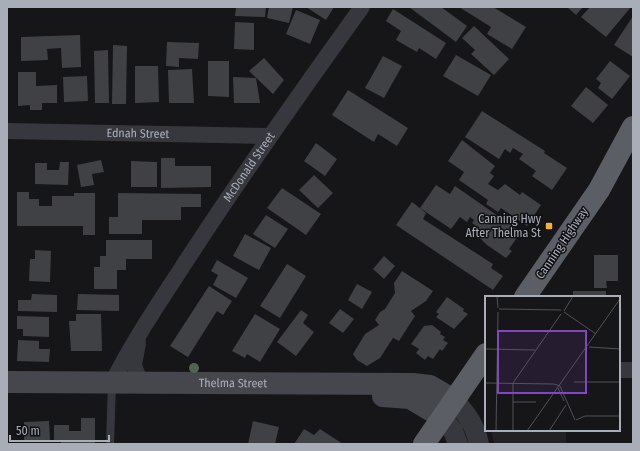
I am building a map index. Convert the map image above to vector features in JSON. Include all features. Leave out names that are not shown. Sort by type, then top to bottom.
[{"type":"highway","name":"Canning Highway","points":[[526,296],[599,190],[633,127]]},
{"type":"highway","name":"Canning Highway","points":[[599,190],[633,152]]},
{"type":"highway","points":[[424,444],[485,355]]},
{"type":"main road","name":"Thelma Street","points":[[7,382],[112,388],[398,396],[448,409]]},
{"type":"main road","name":"Thelma Street","points":[[7,394],[112,388],[140,382],[413,384],[430,386],[448,409]]},
{"type":"street","name":"McDonald Street","points":[[112,388],[125,356],[217,212],[269,136],[362,7]]},
{"type":"street","name":"Ednah Street","points":[[7,131],[269,136]]},
{"type":"street","name":"McDonald Street","points":[[140,382],[134,364],[136,349],[141,332]]},
{"type":"street","points":[[620,370],[633,370]]},
{"type":"street","points":[[448,409],[453,431],[458,444]]},
{"type":"street","points":[[448,409],[469,416],[475,427],[479,444]]},
{"type":"lane","points":[[110,444],[112,388]]},
{"type":"shaded area","points":[[491,431],[566,431],[566,444],[494,444]]},
{"type":"building","points":[[236,7],[266,7],[265,17],[235,16]]},
{"type":"building","points":[[269,7],[293,7],[289,23],[267,18]]},
{"type":"building","points":[[306,7],[334,7],[326,20]]},
{"type":"building","points":[[409,7],[441,7],[467,26],[456,42]]},
{"type":"building","points":[[459,7],[493,7],[526,27],[512,49],[487,34],[491,27]]},
{"type":"building","points":[[567,7],[583,7],[576,15]]},
{"type":"building","points":[[590,7],[631,7],[606,37],[581,17]]},
{"type":"building","points":[[393,9],[446,43],[436,59],[419,48],[417,52],[396,40],[401,31],[386,21]]},
{"type":"building","points":[[296,10],[320,20],[310,44],[286,34]]},
{"type":"building","points":[[633,16],[633,57],[614,45]]},
{"type":"building","points":[[235,22],[254,23],[254,50],[234,49]]},
{"type":"building","points":[[474,26],[509,59],[494,75],[471,54],[475,50],[462,38]]},
{"type":"building","points":[[80,35],[81,67],[62,68],[61,48],[47,49],[48,60],[21,61],[21,37]]},
{"type":"building","points":[[167,42],[199,43],[198,59],[179,58],[179,67],[166,66]]},
{"type":"building","points":[[113,45],[127,46],[126,104],[112,104]]},
{"type":"building","points":[[108,50],[109,103],[95,103],[94,51]]},
{"type":"building","points":[[456,55],[491,75],[478,96],[443,76]]},
{"type":"building","points":[[383,56],[402,66],[384,98],[365,88]]},
{"type":"building","points":[[264,58],[284,80],[273,94],[249,71]]},
{"type":"building","points":[[208,61],[229,61],[229,97],[208,96]]},
{"type":"building","points":[[610,61],[630,76],[612,99],[598,88],[601,83],[596,79]]},
{"type":"building","points":[[135,66],[158,66],[159,102],[135,103]]},
{"type":"building","points":[[192,69],[194,103],[169,103],[168,70]]},
{"type":"building","points":[[18,72],[36,72],[36,86],[57,85],[57,103],[42,103],[42,110],[30,110],[30,105],[18,106]]},
{"type":"building","points":[[87,76],[88,101],[64,102],[63,77]]},
{"type":"building","points":[[233,77],[256,78],[260,103],[234,103]]},
{"type":"building","points":[[586,87],[608,105],[593,123],[571,106]]},
{"type":"building","points":[[348,90],[408,128],[397,146],[378,134],[374,142],[332,115]]},
{"type":"building","points":[[482,111],[545,151],[544,153],[567,168],[552,190],[532,176],[536,171],[519,159],[523,154],[513,148],[510,153],[505,149],[499,159],[465,137]]},
{"type":"building","points":[[462,140],[495,166],[490,173],[494,176],[488,184],[498,190],[505,184],[520,195],[522,192],[541,205],[527,226],[501,208],[498,212],[486,204],[488,200],[459,180],[464,172],[448,161]]},
{"type":"building","points":[[316,143],[337,159],[325,176],[304,161]]},
{"type":"building","points":[[161,158],[175,158],[175,166],[211,166],[211,187],[161,188]]},
{"type":"building","points":[[101,160],[104,172],[92,174],[94,185],[81,187],[77,165]]},
{"type":"building","points":[[131,161],[157,162],[157,187],[131,187]]},
{"type":"building","points":[[60,162],[69,162],[68,185],[35,184],[35,163],[47,163],[47,170],[59,170]]},
{"type":"building","points":[[314,175],[333,193],[318,208],[299,190]]},
{"type":"building","points":[[436,185],[450,194],[455,186],[521,232],[509,249],[512,251],[506,258],[487,245],[475,233],[479,228],[472,223],[474,220],[470,217],[467,222],[460,217],[451,229],[420,208]]},
{"type":"building","points":[[282,188],[321,214],[306,235],[267,208]]},
{"type":"building","points":[[17,192],[29,192],[29,199],[39,199],[39,206],[52,206],[52,196],[74,196],[74,193],[95,193],[95,235],[83,235],[83,226],[17,226]]},
{"type":"building","points":[[118,193],[201,194],[201,207],[181,207],[181,220],[142,220],[142,234],[109,234],[109,217],[118,217]]},
{"type":"building","points":[[412,202],[426,213],[423,219],[493,264],[491,268],[503,276],[493,290],[396,225]]},
{"type":"building","points":[[266,215],[288,229],[275,248],[253,234]]},
{"type":"building","points":[[245,234],[271,248],[259,270],[233,256]]},
{"type":"building","points":[[106,240],[152,240],[152,259],[126,259],[126,270],[117,270],[117,289],[94,289],[94,267],[100,267],[100,256],[106,256]]},
{"type":"building","points":[[35,250],[51,251],[50,282],[29,281],[30,259],[35,259]]},
{"type":"building","points":[[594,255],[618,255],[618,281],[606,281],[607,288],[594,288]]},
{"type":"building","points":[[384,256],[395,266],[384,279],[373,269]]},
{"type":"building","points":[[217,260],[248,278],[236,298],[213,285],[218,275],[211,271]]},
{"type":"building","points":[[287,264],[306,276],[280,318],[260,306]]},
{"type":"building","points":[[402,271],[433,291],[426,301],[411,311],[415,316],[399,341],[393,338],[380,358],[367,366],[357,360],[353,354],[365,334],[379,325],[375,320],[380,312],[385,309],[395,293],[394,283]]},
{"type":"building","points":[[357,284],[372,292],[362,309],[348,300]]},
{"type":"building","points":[[209,286],[232,301],[223,315],[217,311],[188,357],[170,346]]},
{"type":"building","points":[[573,291],[606,291],[606,296],[573,296]]},
{"type":"building","points":[[32,294],[57,295],[57,312],[18,311],[18,300],[31,300]]},
{"type":"building","points":[[78,294],[119,295],[119,311],[77,310]]},
{"type":"building","points":[[447,297],[464,309],[463,311],[468,314],[454,329],[436,317],[439,314],[436,312]]},
{"type":"building","points":[[340,309],[354,319],[343,333],[329,323]]},
{"type":"building","points":[[301,310],[308,315],[303,323],[314,332],[296,356],[277,342]]},
{"type":"building","points":[[76,314],[101,314],[102,351],[71,351],[69,321],[76,321]]},
{"type":"building","points":[[255,314],[280,329],[260,362],[247,354],[245,358],[232,351]]},
{"type":"building","points":[[17,316],[49,317],[49,337],[23,336],[23,329],[17,329]]},
{"type":"building","points":[[432,325],[441,332],[440,334],[445,337],[443,340],[448,343],[442,351],[440,349],[433,359],[428,356],[425,360],[416,353],[419,349],[411,344],[424,326]]},
{"type":"building","points":[[18,340],[39,341],[39,349],[50,349],[49,362],[17,361]]},
{"type":"building","points":[[81,418],[95,418],[95,444],[61,444],[61,440],[54,440],[54,425],[69,425],[69,431],[81,431]]},
{"type":"building","points":[[49,421],[50,440],[24,441],[24,422]]},
{"type":"building","points":[[253,421],[279,427],[275,444],[248,444]]},
{"type":"building","points":[[304,429],[314,435],[320,429],[343,444],[294,444]]},
{"type":"place","name":"Canning Hwy After Thelma St","points":[[549,226]]}]
